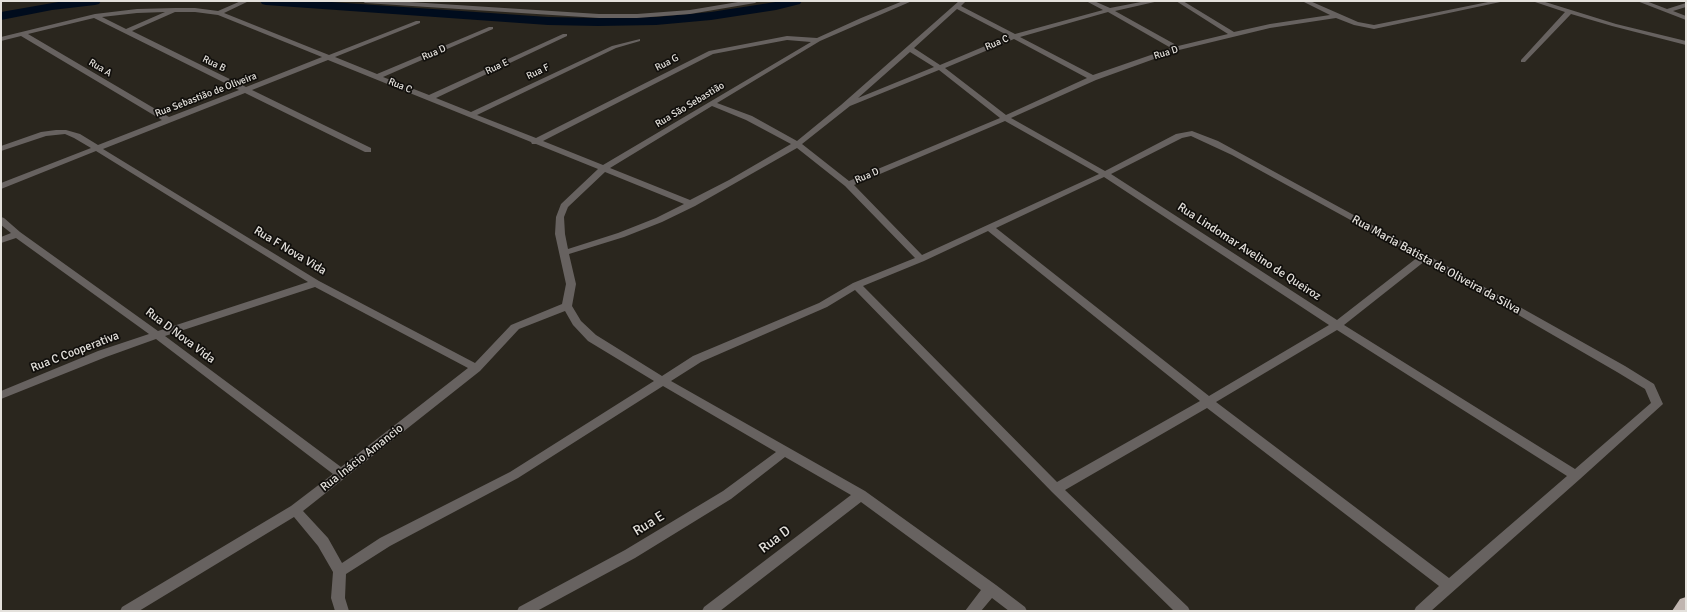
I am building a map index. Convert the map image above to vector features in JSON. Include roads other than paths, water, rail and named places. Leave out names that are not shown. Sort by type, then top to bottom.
[{"type":"highway","points":[[1680,611],[1686,604]]},
{"type":"street","points":[[219,13],[246,1]]},
{"type":"street","points":[[365,1],[599,16],[637,16],[675,13],[755,1]]},
{"type":"street","name":"Rua São Sebastião","points":[[567,306],[571,284],[560,234],[560,217],[564,206],[577,192],[603,169],[818,40],[863,19],[908,1]]},
{"type":"street","points":[[564,253],[621,235],[659,220],[732,182],[796,144],[815,131],[844,107],[963,1]]},
{"type":"street","points":[[1089,1],[1110,10],[1177,48]]},
{"type":"street","name":"Rua C","points":[[844,107],[1013,37],[1110,10],[1156,1]]},
{"type":"street","points":[[1179,1],[1234,35]]},
{"type":"street","points":[[1305,1],[1356,24],[1374,26],[1387,25],[1502,1]]},
{"type":"street","points":[[1535,1],[1569,12],[1686,43]]},
{"type":"street","points":[[1640,1],[1686,18]]},
{"type":"street","points":[[1667,11],[1686,5]]},
{"type":"street","points":[[956,6],[1093,78]]},
{"type":"street","points":[[127,31],[175,10]]},
{"type":"street","name":"Rua C","points":[[1,39],[95,16],[137,11],[175,10],[195,10],[219,13],[535,142],[692,204]]},
{"type":"street","points":[[1523,61],[1569,12]]},
{"type":"street","name":"Rua B","points":[[95,16],[368,150]]},
{"type":"street","name":"Rua D","points":[[848,184],[1005,118],[1093,78],[1177,48],[1270,26],[1338,16]]},
{"type":"street","name":"Rua Sebastião de Oliveira","points":[[1,186],[418,22]]},
{"type":"street","name":"Rua D","points":[[376,77],[491,28]]},
{"type":"street","name":"Rua A","points":[[21,33],[168,120]]},
{"type":"street","name":"Rua E","points":[[429,98],[565,35]]},
{"type":"street","name":"Rua G","points":[[535,142],[711,52],[787,38],[818,40]]},
{"type":"street","name":"Rua F","points":[[470,115],[614,47],[638,40]]},
{"type":"street","name":"Rua Lindomar Avelino de Queiroz","points":[[910,49],[939,68],[1005,118],[1105,174],[1337,325],[1576,476]]},
{"type":"street","points":[[711,103],[749,118],[796,144],[848,184],[921,259]]},
{"type":"street","name":"Rua F Nova Vida","points":[[1,149],[44,134],[66,132],[77,136],[316,283],[476,368]]},
{"type":"street","name":"Rua Maria Batista de Oliveira da Silva","points":[[1105,174],[1179,136],[1192,133],[1215,142],[1424,257],[1621,368],[1650,387],[1658,404],[1576,476]]},
{"type":"street","points":[[340,571],[385,542],[514,475],[663,382],[697,359],[823,305],[856,284],[921,259],[1105,174]]},
{"type":"street","name":"Rua D Nova Vida","points":[[1,220],[17,234],[158,336],[342,474]]},
{"type":"street","points":[[990,228],[1208,402],[1449,586]]},
{"type":"street","points":[[1,240],[17,234]]},
{"type":"street","points":[[1056,489],[1208,402],[1337,325],[1424,257]]},
{"type":"street","name":"Rua C Cooperativa","points":[[1,395],[102,354],[230,310],[316,283]]},
{"type":"street","points":[[856,284],[1056,489],[1183,611]]},
{"type":"street","points":[[567,306],[576,324],[592,338],[663,382],[861,495],[1020,611]]},
{"type":"street","name":"Rua Inácio Amancio","points":[[127,611],[295,510],[476,368],[515,328],[567,306]]},
{"type":"street","name":"Rua E","points":[[524,611],[630,554],[714,503],[784,452]]},
{"type":"street","points":[[1421,611],[1576,476]]},
{"type":"street","name":"Rua D","points":[[708,611],[861,495]]},
{"type":"street","points":[[295,510],[322,542],[340,571],[338,598],[342,611]]},
{"type":"street","points":[[972,611],[991,589]]},
{"type":"waterway","points":[[1,16],[52,6],[95,1]]},
{"type":"waterway","points":[[266,1],[548,21],[598,22],[656,21],[711,16],[776,6],[796,1]]}]
